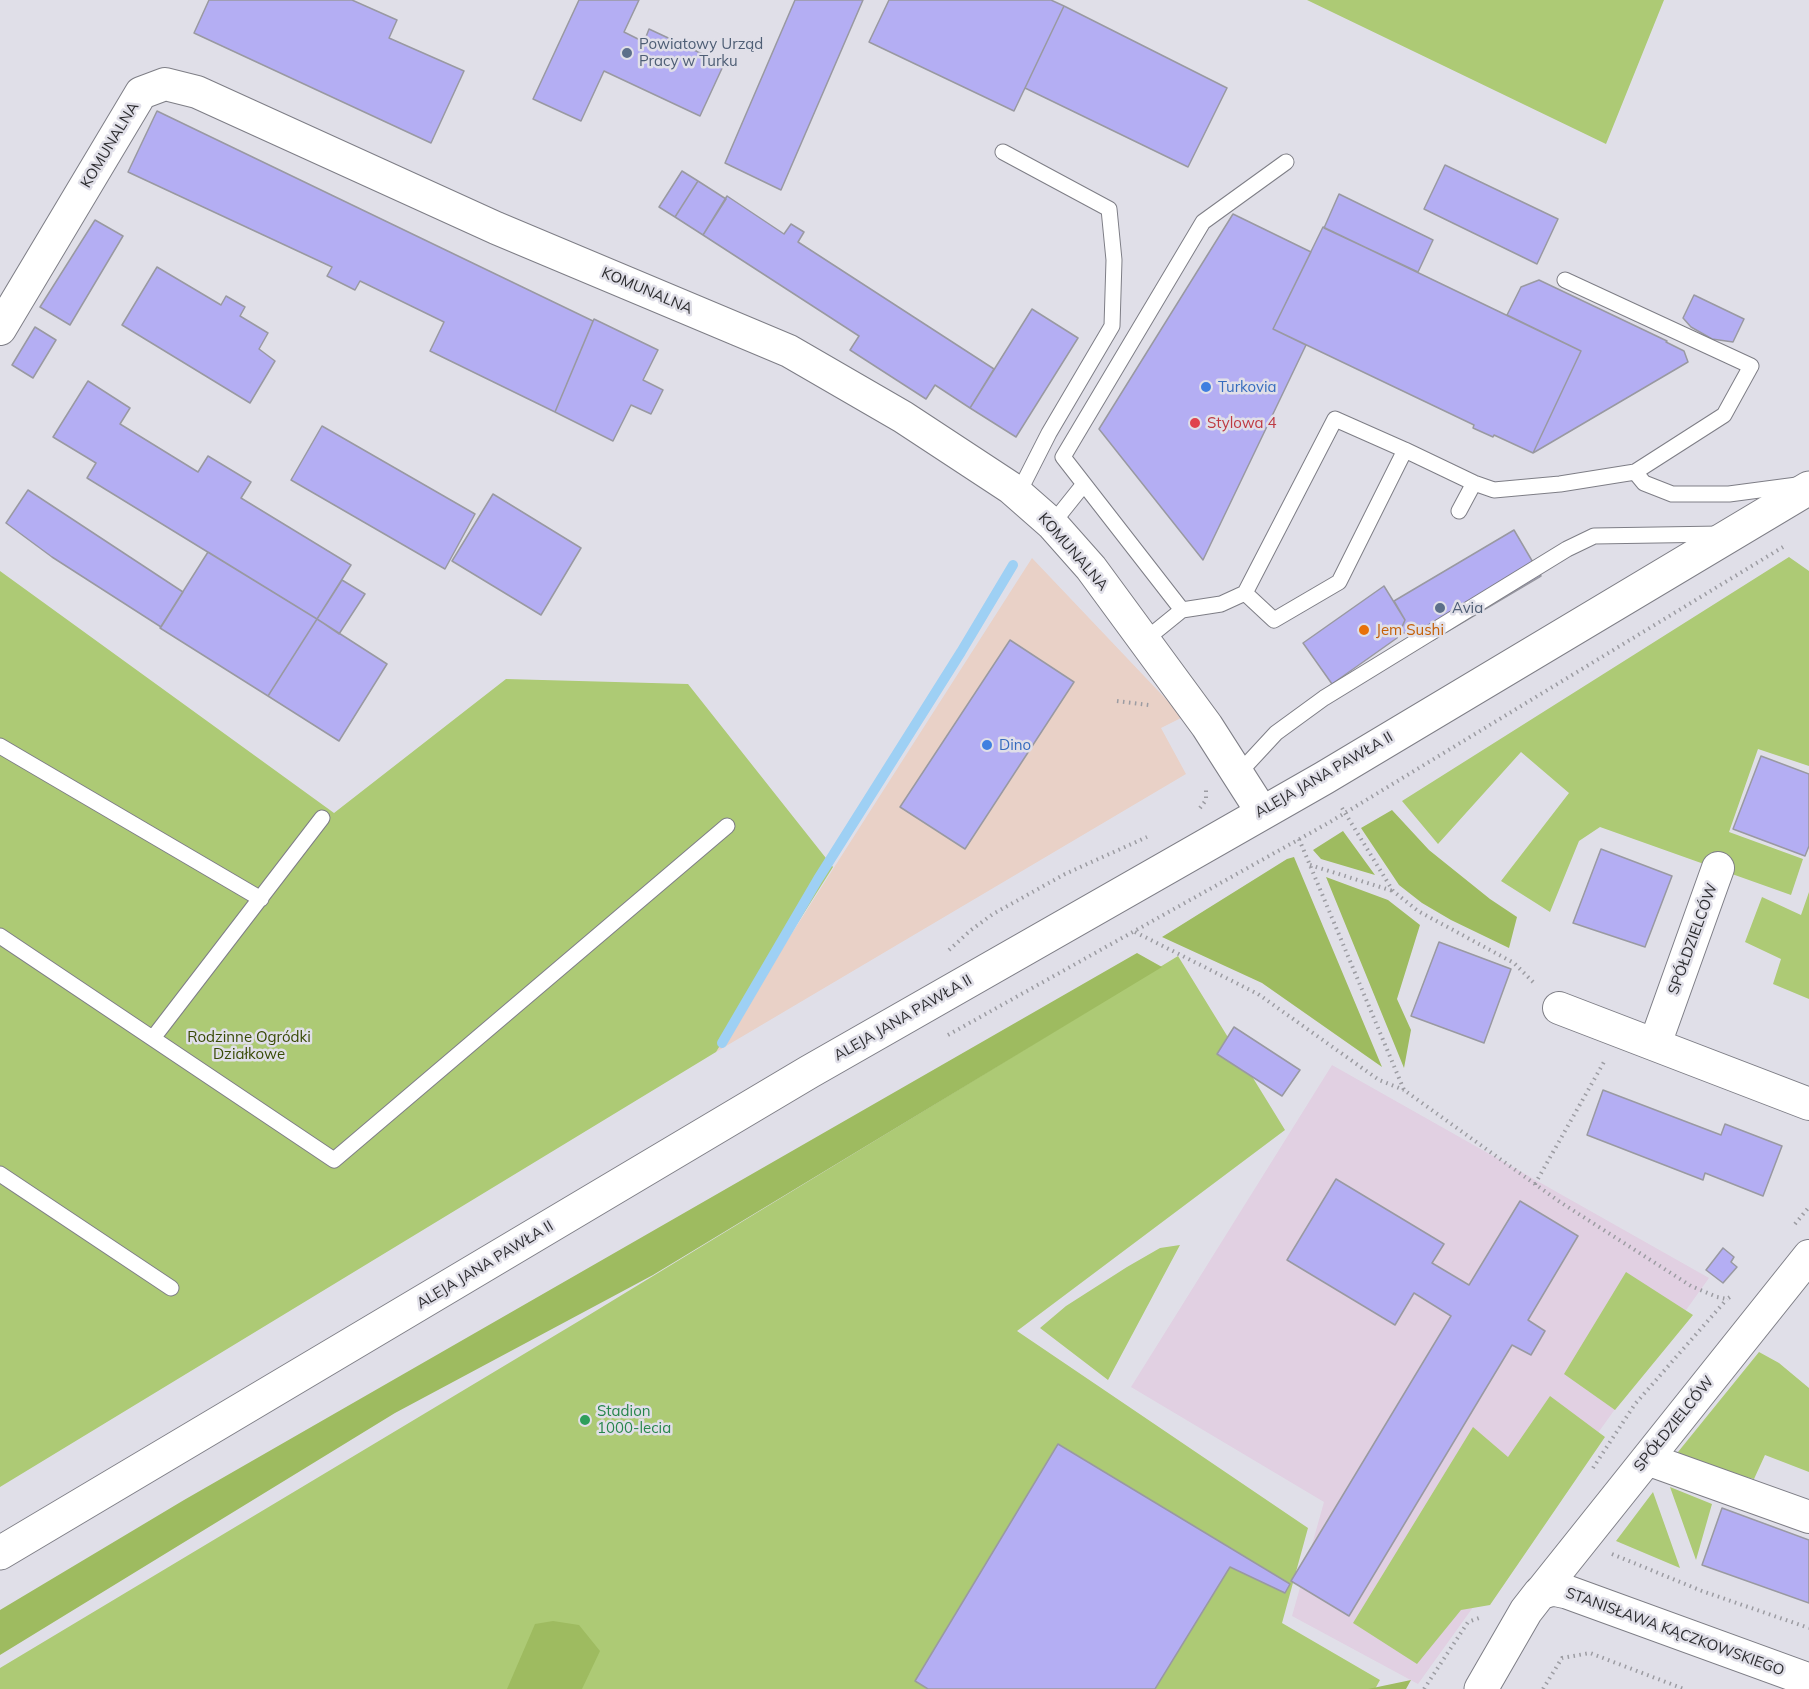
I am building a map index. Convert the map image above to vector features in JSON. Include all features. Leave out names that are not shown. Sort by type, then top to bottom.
[{"type":"main road","name":"ALEJA JANA PAWŁA II","points":[[0,1553],[809,1072],[1324,777],[1733,534],[1809,485]]},
{"type":"main road","name":"STANISŁAWA KĄCZKOWSKIEGO","points":[[1540,1593],[1553,1589],[1567,1592],[1809,1680]]},
{"type":"main road","points":[[1481,1689],[1526,1611],[1540,1593]]},
{"type":"street","name":"KOMUNALNA","points":[[0,329],[141,93],[165,84],[197,92],[496,228],[789,351],[903,417],[1018,494],[1052,524],[1091,568],[1207,726],[1262,812]]},
{"type":"street","name":"SPÓŁDZIELCÓW","points":[[1655,1044],[1718,868]]},
{"type":"street","points":[[1559,1008],[1809,1104]]},
{"type":"street","name":"SPÓŁDZIELCÓW","points":[[1540,1593],[1809,1256]]},
{"type":"street","points":[[1647,1459],[1809,1518]]},
{"type":"lane","points":[[1003,153],[1109,209],[1114,260],[1112,326],[1049,433],[1018,494]]},
{"type":"lane","points":[[1182,610],[1063,457],[1203,222],[1286,162]]},
{"type":"lane","points":[[1145,640],[1182,610],[1221,604],[1245,593],[1335,419],[1494,490],[1560,484],[1635,472],[1724,415],[1751,366],[1565,280]]},
{"type":"lane","points":[[1245,593],[1274,620],[1339,582],[1405,450]]},
{"type":"lane","points":[[1635,472],[1644,483],[1672,494],[1729,494],[1809,485]]},
{"type":"lane","points":[[1459,511],[1474,483]]},
{"type":"lane","points":[[1052,524],[1084,484]]},
{"type":"lane","points":[[1238,774],[1276,733],[1324,698],[1567,549],[1594,536],[1733,534]]},
{"type":"lane","points":[[0,747],[261,899]]},
{"type":"lane","points":[[153,1038],[322,818]]},
{"type":"lane","points":[[0,936],[334,1160],[727,826]]},
{"type":"lane","points":[[0,1174],[171,1288]]},
{"type":"path","points":[[938,1041],[1299,839],[1735,578],[1791,542]]},
{"type":"path","points":[[1344,810],[1393,891],[1418,911],[1514,963],[1559,1008]]},
{"type":"path","points":[[1299,839],[1404,1090]]},
{"type":"path","points":[[1309,865],[1393,891]]},
{"type":"path","points":[[1134,931],[1258,994],[1379,1080],[1404,1090],[1560,1202],[1691,1286],[1727,1299],[1741,1291]]},
{"type":"path","points":[[1535,1184],[1622,1031]]},
{"type":"path","points":[[1789,1232],[1809,1207]]},
{"type":"path","points":[[1543,1689],[1562,1658],[1590,1653],[1684,1689]]},
{"type":"shaded area","points":[[1032,558],[1183,717],[1161,728],[1186,774],[716,1052]]},
{"type":"shaded area","points":[[1332,1065],[1709,1278],[1418,1684],[1292,1616],[1324,1502],[1131,1387]]},
{"type":"green space","points":[[1307,0],[1664,0],[1606,144]]},
{"type":"green space","points":[[1789,557],[1809,571],[1809,766],[1758,749],[1729,832],[1803,859],[1791,895],[1600,827],[1579,841],[1550,912],[1501,881],[1569,793],[1521,752],[1438,844],[1402,801]]},
{"type":"green space","name":"Rodzinne Ogródki Działkowe","points":[[0,571],[334,813],[506,679],[688,684],[833,867],[716,1052],[0,1487]]},
{"type":"green space","points":[[1392,810],[1429,850],[1490,899],[1517,917],[1509,948],[1451,920],[1422,903],[1399,885],[1361,828]]},
{"type":"green space","points":[[1343,831],[1375,875],[1321,859],[1313,850]]},
{"type":"green space","points":[[1294,857],[1382,1067],[1262,983],[1162,937],[1287,859]]},
{"type":"green space","points":[[1326,877],[1388,900],[1420,925],[1397,999],[1411,1030],[1404,1068]]},
{"type":"green space","points":[[1809,892],[1809,999],[1773,984],[1781,959],[1745,942],[1762,897],[1801,915]]},
{"type":"green space","points":[[1137,953],[1162,967],[653,1275],[395,1413],[0,1655],[0,1610],[184,1500]]},
{"type":"green space","points":[[1178,956],[1285,1130],[1017,1331],[1308,1528],[1282,1623],[1380,1680],[1375,1689],[0,1689],[0,1668],[589,1315]]},
{"type":"green space","points":[[1180,1245],[1108,1380],[1040,1328],[1066,1306],[1127,1267],[1160,1248]]},
{"type":"green space","points":[[1626,1272],[1693,1315],[1615,1410],[1564,1374]]},
{"type":"green space","points":[[1759,1352],[1779,1363],[1809,1388],[1809,1472],[1765,1455],[1754,1479],[1686,1463],[1678,1452]]},
{"type":"green space","points":[[1550,1396],[1605,1437],[1490,1605],[1461,1610],[1417,1664],[1353,1623],[1473,1427],[1508,1457]]},
{"type":"green space","points":[[1670,1487],[1712,1504],[1696,1560]]},
{"type":"green space","points":[[1653,1492],[1680,1568],[1616,1541]]},
{"type":"green space","points":[[553,1621],[579,1625],[600,1651],[582,1689],[507,1689],[535,1624]]},
{"type":"green space","points":[[1411,1680],[1406,1689],[1368,1689]]},
{"type":"building","points":[[209,0],[352,0],[397,20],[389,38],[464,71],[431,143],[194,33]]},
{"type":"building","name":"Powiatowy Urząd Pracy w Turku","points":[[579,0],[639,0],[624,32],[644,42],[649,29],[724,64],[700,116],[604,71],[581,121],[533,99]]},
{"type":"building","points":[[795,0],[863,0],[781,190],[725,163]]},
{"type":"building","points":[[889,0],[1051,0],[1064,6],[1014,111],[869,42]]},
{"type":"building","points":[[1064,6],[1227,88],[1188,167],[1025,88]]},
{"type":"building","points":[[157,111],[593,321],[555,412],[430,351],[444,322],[360,281],[355,290],[327,276],[332,267],[128,172]]},
{"type":"building","points":[[1445,165],[1558,219],[1537,264],[1424,209]]},
{"type":"building","points":[[682,171],[698,181],[675,217],[659,207]]},
{"type":"building","points":[[698,181],[726,199],[703,235],[675,217]]},
{"type":"building","points":[[1339,194],[1433,240],[1418,272],[1324,228]]},
{"type":"building","points":[[727,196],[784,234],[791,224],[804,232],[798,242],[994,369],[970,408],[935,385],[926,399],[850,350],[859,336],[703,235]]},
{"type":"building","name":"Turkovia","points":[[1233,214],[1311,252],[1273,329],[1306,345],[1203,560],[1099,429]]},
{"type":"building","points":[[95,220],[123,236],[70,325],[40,307]]},
{"type":"building","points":[[1323,227],[1581,351],[1533,453],[1473,428],[1474,425],[1273,329]]},
{"type":"building","points":[[157,267],[221,305],[226,296],[245,307],[240,316],[268,333],[259,349],[275,361],[250,403],[122,325]]},
{"type":"building","points":[[1539,280],[1667,341],[1684,351],[1688,362],[1533,453],[1581,351],[1507,315],[1521,287]]},
{"type":"building","points":[[1694,295],[1744,319],[1733,342],[1712,339],[1691,327],[1683,318]]},
{"type":"building","points":[[1032,309],[1078,338],[1016,437],[970,408]]},
{"type":"building","points":[[594,319],[658,350],[643,380],[663,390],[651,414],[631,405],[613,441],[555,412]]},
{"type":"building","points":[[35,327],[56,340],[33,378],[12,365]]},
{"type":"building","points":[[88,381],[130,408],[120,424],[198,472],[208,456],[251,482],[241,498],[351,565],[317,619],[87,478],[96,463],[53,437]]},
{"type":"building","points":[[322,426],[475,514],[445,569],[291,480]]},
{"type":"building","points":[[28,490],[183,592],[161,627],[52,557],[6,523]]},
{"type":"building","points":[[493,494],[581,548],[541,615],[452,561]]},
{"type":"building","points":[[1514,530],[1541,576],[1433,640],[1400,632],[1405,620],[1394,601]]},
{"type":"building","points":[[208,552],[317,619],[268,696],[160,628]]},
{"type":"building","points":[[342,580],[365,594],[339,634],[317,619]]},
{"type":"building","points":[[1384,586],[1405,620],[1397,638],[1332,684],[1303,643]]},
{"type":"building","points":[[317,619],[387,664],[339,741],[268,696]]},
{"type":"building","name":"Dino","points":[[1010,640],[1074,682],[965,849],[900,807]]},
{"type":"building","points":[[1761,756],[1809,774],[1809,846],[1805,856],[1733,829]]},
{"type":"building","points":[[1601,849],[1672,876],[1645,947],[1573,923]]},
{"type":"building","points":[[1439,942],[1511,969],[1484,1043],[1411,1016]]},
{"type":"building","points":[[1234,1027],[1300,1070],[1282,1096],[1217,1054]]},
{"type":"building","points":[[1603,1090],[1721,1135],[1725,1124],[1782,1146],[1763,1196],[1705,1173],[1703,1180],[1587,1135]]},
{"type":"building","points":[[1336,1179],[1444,1244],[1432,1263],[1469,1285],[1520,1201],[1578,1236],[1528,1320],[1545,1331],[1531,1355],[1512,1345],[1349,1616],[1291,1581],[1451,1316],[1414,1293],[1395,1325],[1287,1260]]},
{"type":"building","points":[[1723,1248],[1734,1257],[1731,1262],[1737,1267],[1723,1283],[1706,1270]]},
{"type":"building","points":[[1058,1444],[1290,1584],[1285,1593],[1230,1567],[1155,1689],[928,1689],[915,1681]]},
{"type":"building","points":[[1722,1508],[1809,1540],[1809,1603],[1702,1565]]},
{"type":"waterway","points":[[722,1043],[818,879],[1013,565]]},
{"type":"place","name":"Powiatowy Urząd Pracy w Turku","points":[[627,53]]},
{"type":"place","name":"Turkovia","points":[[1206,387]]},
{"type":"place","name":"Stylowa 4","points":[[1195,423]]},
{"type":"place","name":"Avia","points":[[1440,608]]},
{"type":"place","name":"Jem Sushi","points":[[1364,630]]},
{"type":"place","name":"Dino","points":[[987,745]]},
{"type":"place","name":"Stadion 1000-lecia","points":[[585,1420]]}]
